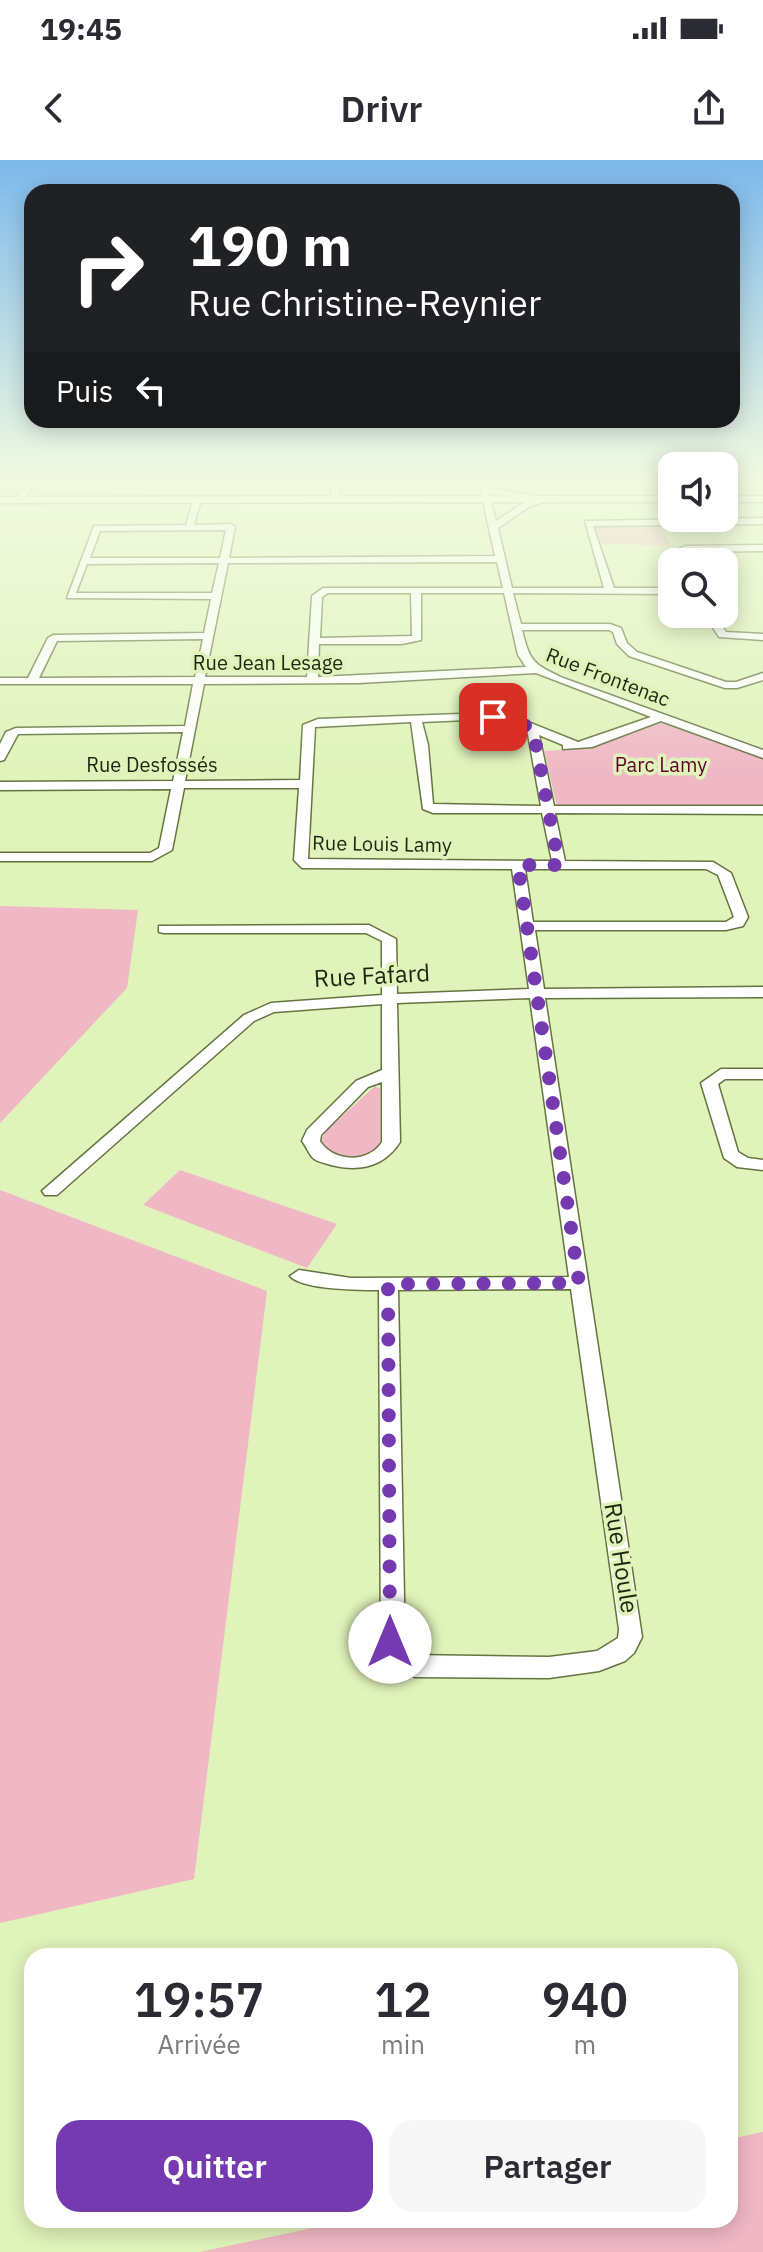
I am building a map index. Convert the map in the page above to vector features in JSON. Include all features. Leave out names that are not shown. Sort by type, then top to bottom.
[{"type":"street","points":[[76,580],[70,596],[217,596]]},
{"type":"street","points":[[0,857],[160,855],[165,850],[220,580]]},
{"type":"street","name":"Rue Frontenac","points":[[507,580],[525,659],[537,670],[763,754]]},
{"type":"street","points":[[606,580],[610,591]]},
{"type":"street","points":[[312,680],[319,593],[334,589],[658,591]]},
{"type":"street","points":[[315,641],[402,641],[417,638],[416,589]]},
{"type":"street","points":[[517,627],[610,627],[617,630],[622,644],[633,654],[721,684],[737,685],[763,676]]},
{"type":"street","points":[[717,628],[721,634],[763,637]]},
{"type":"street","points":[[32,681],[53,638],[209,636]]},
{"type":"street","name":"Rue Jean Lesage","points":[[0,681],[430,678],[537,670]]},
{"type":"street","name":"Rue Louis Lamy","points":[[527,926],[726,926],[738,923],[741,917],[724,873],[711,866],[307,865],[301,860],[310,724],[489,716],[515,720],[576,746]]},
{"type":"street","points":[[536,747],[576,746],[661,717]]},
{"type":"street","points":[[416,719],[430,808],[763,810]]},
{"type":"street","points":[[532,728],[559,865]]},
{"type":"street","points":[[0,757],[10,734],[16,731],[190,729]]},
{"type":"street","name":"Rue Desfossés","points":[[0,786],[305,784]]},
{"type":"street","name":"Rue Houle","points":[[388,1284],[390,1642],[393,1653],[402,1662],[431,1667],[585,1663],[614,1656],[631,1637],[518,865]]},
{"type":"street","points":[[164,929],[380,932],[389,939],[391,1142],[388,1150],[369,1161],[343,1163],[320,1155],[311,1141],[313,1134],[362,1084],[390,1073]]},
{"type":"street","name":"Rue Fafard","points":[[51,1191],[260,1012],[284,1005],[537,994],[763,992]]},
{"type":"street","points":[[763,1074],[721,1074],[709,1083],[730,1154],[743,1163],[763,1165]]},
{"type":"street","points":[[299,1276],[337,1283],[579,1283]]},
{"type":"green space","name":"Parc Lamy","points":[[663,722],[763,759],[763,806],[557,806],[544,751],[590,748]]},
{"type":"green space","points":[[0,906],[138,910],[127,988],[0,1123]]},
{"type":"green space","points":[[375,1086],[380,1089],[380,1141],[376,1149],[363,1155],[350,1156],[323,1146],[326,1131]]},
{"type":"green space","points":[[180,1170],[337,1224],[307,1268],[143,1205]]},
{"type":"green space","points":[[0,1190],[267,1291],[194,1879],[0,1923]]},
{"type":"green space","points":[[763,2132],[763,2252],[200,2252],[312,2228],[738,2228],[738,2137]]},
{"type":"route","points":[[390,1642],[388,1284],[579,1283],[518,865],[559,865],[533,730],[511,719],[493,717]]}]
